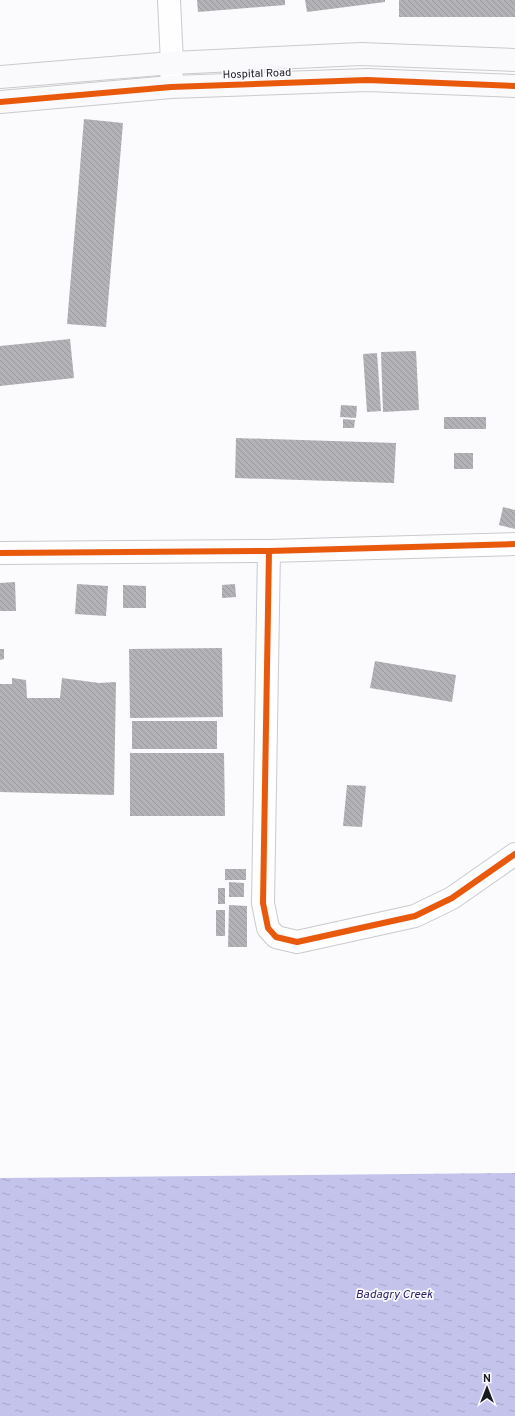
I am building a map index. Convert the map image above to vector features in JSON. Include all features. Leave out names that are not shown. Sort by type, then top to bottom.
[{"type":"street","points":[[169,0],[172,63],[170,87]]},
{"type":"street","name":"Hospital Road","points":[[0,77],[172,63],[361,54],[515,60]]},
{"type":"street","name":"Hospital Road","points":[[0,102],[170,87],[367,80],[515,86]]},
{"type":"street","points":[[0,553],[269,551],[515,544]]},
{"type":"street","points":[[269,551],[264,903],[268,928],[276,937],[297,942],[415,916],[452,898],[515,854]]},
{"type":"water","name":"Badagry Creek","points":[[515,1173],[515,1416],[0,1416],[0,1178]]},
{"type":"building","points":[[197,0],[285,0],[285,5],[198,12]]},
{"type":"building","points":[[305,0],[385,0],[385,2],[307,12]]},
{"type":"building","points":[[399,0],[515,0],[515,17],[399,17]]},
{"type":"building","points":[[84,119],[123,123],[106,327],[67,324]]},
{"type":"building","points":[[70,339],[74,378],[0,386],[0,346]]},
{"type":"building","points":[[416,351],[419,410],[383,412],[381,352]]},
{"type":"building","points":[[377,353],[381,411],[367,412],[363,354]]},
{"type":"building","points":[[341,405],[357,406],[356,418],[340,417]]},
{"type":"building","points":[[444,417],[486,417],[486,429],[444,429]]},
{"type":"building","points":[[343,419],[355,420],[354,428],[343,428]]},
{"type":"building","points":[[236,438],[396,443],[394,483],[235,478]]},
{"type":"building","points":[[454,453],[473,453],[473,469],[454,469]]},
{"type":"building","points":[[503,507],[515,510],[515,529],[499,525]]},
{"type":"building","points":[[15,582],[16,611],[0,611],[0,583]]},
{"type":"building","points":[[77,584],[108,586],[106,616],[75,614]]},
{"type":"building","points":[[235,584],[236,597],[222,598],[222,585]]},
{"type":"building","points":[[123,585],[146,586],[146,608],[123,608]]},
{"type":"building","points":[[222,648],[223,717],[130,718],[129,649]]},
{"type":"building","points":[[0,649],[4,649],[4,659],[0,660]]},
{"type":"building","points":[[375,661],[456,675],[452,702],[370,688]]},
{"type":"building","points":[[12,678],[26,680],[27,698],[60,698],[62,678],[99,683],[116,682],[114,795],[0,792],[0,684],[12,684]]},
{"type":"building","points":[[132,721],[217,721],[217,749],[132,749]]},
{"type":"building","points":[[130,753],[224,753],[225,816],[130,816]]},
{"type":"building","points":[[347,785],[366,786],[362,827],[343,826]]},
{"type":"building","points":[[225,869],[246,869],[246,880],[225,880]]},
{"type":"building","points":[[229,882],[244,883],[244,897],[229,897]]},
{"type":"building","points":[[218,888],[225,888],[225,904],[218,904]]},
{"type":"building","points":[[229,905],[247,906],[247,947],[228,947]]},
{"type":"building","points":[[216,910],[225,910],[225,936],[216,936]]},
{"type":"cycle path","points":[[0,102],[171,87],[367,80],[515,86]]},
{"type":"cycle path","points":[[0,553],[269,551],[515,544]]},
{"type":"cycle path","points":[[269,551],[263,903],[268,928],[276,937],[297,942],[415,916],[452,898],[515,854]]}]
